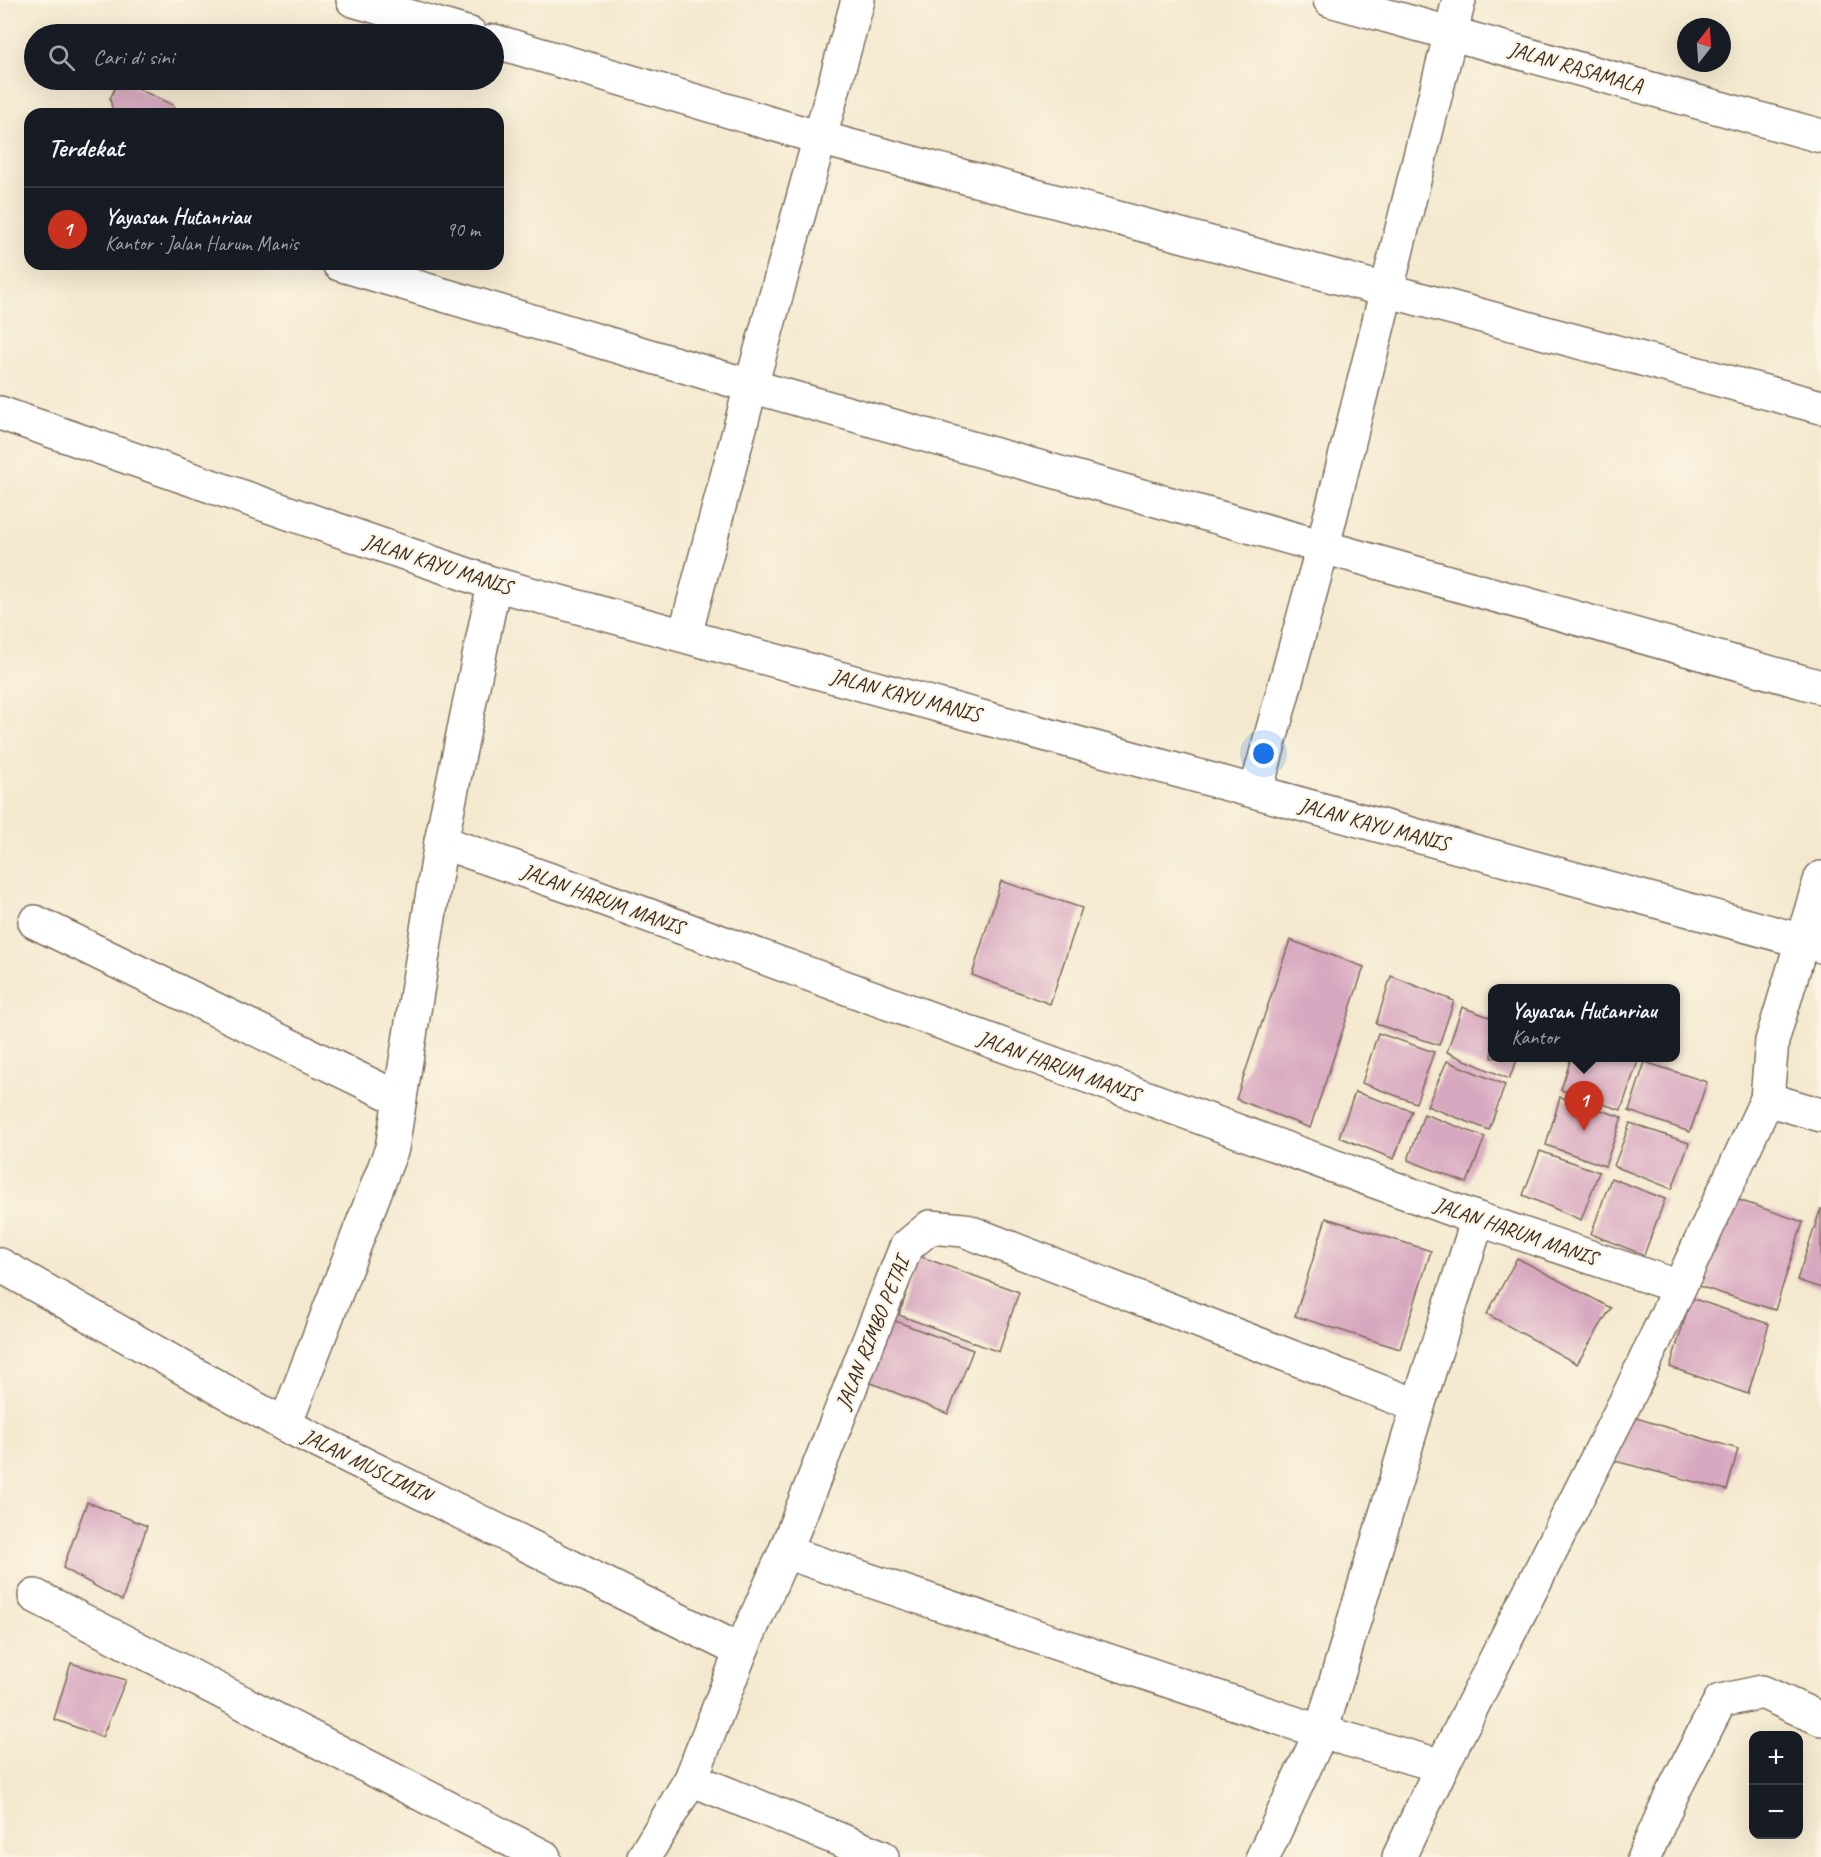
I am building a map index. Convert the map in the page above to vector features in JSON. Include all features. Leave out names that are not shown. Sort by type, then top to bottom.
[{"type":"street","points":[[353,0],[436,24]]},
{"type":"street","points":[[685,635],[858,0]]},
{"type":"street","name":"JALAN RASAMALA","points":[[1330,0],[1821,136]]},
{"type":"street","points":[[1256,791],[1323,546],[1459,0]]},
{"type":"street","points":[[504,44],[820,138],[1821,407]]},
{"type":"street","points":[[359,270],[751,386],[1821,687]]},
{"type":"street","name":"JALAN KAYU MANIS","points":[[0,413],[494,584],[1812,944]]},
{"type":"street","points":[[285,1425],[392,1149],[441,842],[494,584]]},
{"type":"street","name":"JALAN HARUM MANIS","points":[[441,842],[571,887],[1478,1220],[1679,1287]]},
{"type":"street","points":[[1399,1857],[1442,1766],[1632,1389],[1767,1100],[1772,1041],[1812,944],[1821,878]]},
{"type":"street","points":[[35,922],[400,1099]]},
{"type":"street","points":[[1767,1100],[1821,1115]]},
{"type":"street","points":[[1263,1857],[1321,1732],[1418,1406],[1478,1220]]},
{"type":"street","name":"JALAN RIMBO PETAI","points":[[644,1857],[691,1779],[741,1651],[785,1552],[906,1247],[930,1227],[964,1230],[1418,1406]]},
{"type":"street","name":"JALAN MUSLIMIN","points":[[0,1265],[285,1425],[741,1651]]},
{"type":"street","points":[[785,1552],[1321,1732],[1442,1766]]},
{"type":"street","points":[[35,1596],[544,1857]]},
{"type":"street","points":[[1644,1857],[1672,1794],[1720,1701],[1762,1692],[1821,1719]]},
{"type":"street","points":[[691,1779],[882,1857]]},
{"type":"building","points":[[114,90],[141,90],[173,105],[174,108],[112,108],[110,98]]},
{"type":"building","points":[[1001,881],[1082,908],[1050,1004],[972,975]]},
{"type":"building","points":[[1290,940],[1364,967],[1310,1128],[1236,1099]]},
{"type":"building","points":[[1391,976],[1454,1001],[1439,1045],[1376,1024]]},
{"type":"building","points":[[1462,1007],[1488,1017],[1488,1062],[1516,1062],[1509,1079],[1447,1052]]},
{"type":"building","points":[[1378,1033],[1434,1052],[1416,1103],[1362,1083]]},
{"type":"building","points":[[1447,1061],[1505,1085],[1489,1130],[1427,1106]]},
{"type":"building","points":[[1570,1062],[1638,1062],[1621,1110],[1561,1090]]},
{"type":"building","points":[[1645,1062],[1707,1082],[1690,1132],[1629,1111]]},
{"type":"building","points":[[1355,1092],[1412,1111],[1394,1159],[1339,1137]]},
{"type":"building","points":[[1560,1097],[1622,1117],[1605,1166],[1546,1145]]},
{"type":"building","points":[[1424,1114],[1485,1137],[1467,1183],[1408,1160]]},
{"type":"building","points":[[1630,1123],[1689,1143],[1672,1189],[1614,1166]]},
{"type":"building","points":[[1540,1151],[1599,1172],[1581,1220],[1523,1195]]},
{"type":"building","points":[[1611,1178],[1665,1199],[1644,1255],[1591,1234]]},
{"type":"building","points":[[1724,1195],[1803,1222],[1775,1310],[1695,1285]]},
{"type":"building","points":[[1821,1208],[1821,1288],[1797,1280]]},
{"type":"building","points":[[1326,1218],[1431,1251],[1400,1349],[1295,1316]]},
{"type":"building","points":[[919,1256],[1019,1292],[999,1352],[899,1315]]},
{"type":"building","points":[[1517,1258],[1611,1308],[1577,1364],[1487,1314]]},
{"type":"building","points":[[1691,1298],[1769,1324],[1748,1394],[1670,1367]]},
{"type":"building","points":[[890,1319],[973,1350],[948,1414],[864,1380]]},
{"type":"building","points":[[1623,1414],[1738,1449],[1727,1490],[1607,1459]]},
{"type":"building","points":[[87,1502],[147,1526],[122,1601],[63,1568]]},
{"type":"building","points":[[71,1663],[126,1680],[102,1737],[54,1719]]},
{"type":"place","name":"Yayasan Hutanriau","points":[[1584,1131]]}]
